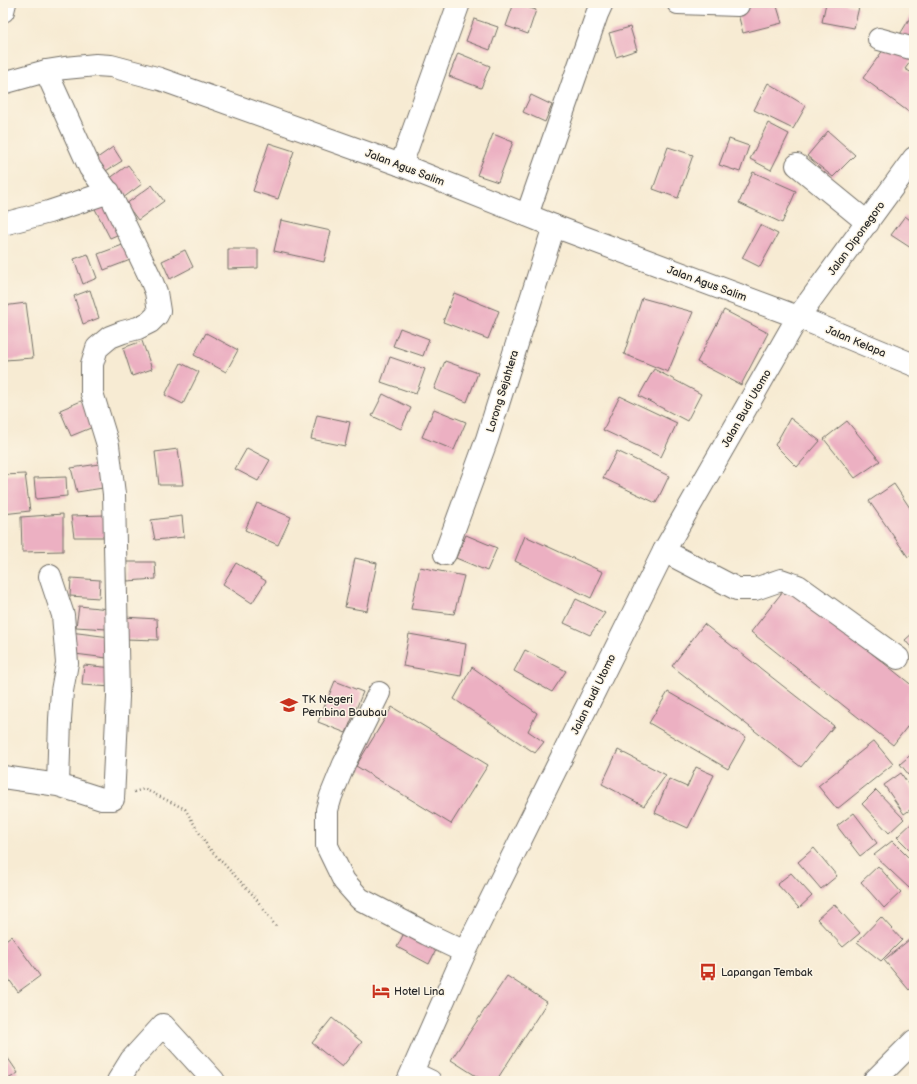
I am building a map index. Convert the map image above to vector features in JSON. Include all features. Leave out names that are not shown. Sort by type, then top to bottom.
[{"type":"street","points":[[3,11],[5,3]]},
{"type":"street","points":[[401,165],[459,3]]},
{"type":"street","points":[[528,215],[602,3]]},
{"type":"street","points":[[678,3],[738,4]]},
{"type":"street","points":[[878,39],[914,49]]},
{"type":"street","name":"Jalan Agus Salim","points":[[3,83],[46,71],[96,65],[111,66],[160,79],[401,165],[554,226],[798,317]]},
{"type":"street","points":[[3,776],[58,785],[102,799],[113,799],[118,697],[114,494],[108,445],[92,393],[92,364],[97,348],[110,337],[138,328],[150,322],[159,311],[156,292],[150,276],[108,192],[90,168],[46,71]]},
{"type":"street","name":"Jalan Diponegoro","points":[[798,317],[914,158]]},
{"type":"street","points":[[797,165],[868,223]]},
{"type":"street","points":[[3,224],[49,212],[108,192]]},
{"type":"street","name":"Lorong Sejahtera","points":[[445,554],[487,439],[554,226]]},
{"type":"street","name":"Jalan Kelapa","points":[[798,317],[914,365]]},
{"type":"street","name":"Jalan Budi Utomo","points":[[417,1078],[465,952],[664,551],[798,317]]},
{"type":"street","points":[[664,551],[737,589],[754,589],[781,580],[798,586],[898,658]]},
{"type":"street","points":[[50,576],[63,615],[67,663],[62,691],[58,785]]},
{"type":"street","points":[[379,693],[344,764],[327,810],[328,846],[344,881],[360,899],[465,952]]},
{"type":"street","points":[[118,1081],[131,1060],[163,1025],[214,1081]]},
{"type":"street","points":[[874,1081],[914,1041]]},
{"type":"path","points":[[113,799],[144,789],[185,809],[208,847],[254,896],[277,928]]},
{"type":"building","points":[[514,3],[536,10],[528,34],[506,26]]},
{"type":"building","points":[[765,3],[776,3],[782,23],[743,33],[737,10]]},
{"type":"building","points":[[826,3],[838,3],[859,7],[854,28],[822,22]]},
{"type":"building","points":[[914,11],[914,42],[899,36]]},
{"type":"building","points":[[474,19],[498,27],[490,50],[466,41]]},
{"type":"building","points":[[630,27],[637,50],[616,57],[609,33]]},
{"type":"building","points":[[886,46],[912,59],[905,69],[914,74],[914,116],[863,78]]},
{"type":"building","points":[[458,53],[490,66],[481,88],[449,76]]},
{"type":"building","points":[[768,83],[806,106],[793,129],[754,110]]},
{"type":"building","points":[[531,95],[552,105],[545,122],[523,112]]},
{"type":"building","points":[[768,123],[789,134],[771,170],[750,159]]},
{"type":"building","points":[[828,131],[855,155],[833,177],[807,156]]},
{"type":"building","points":[[493,134],[513,142],[498,182],[477,175]]},
{"type":"building","points":[[729,139],[749,146],[740,172],[719,165]]},
{"type":"building","points":[[269,143],[294,151],[278,199],[253,191]]},
{"type":"building","points":[[113,147],[122,161],[101,174],[93,161]]},
{"type":"building","points":[[668,147],[693,155],[678,198],[653,189]]},
{"type":"building","points":[[128,165],[142,184],[123,198],[109,179]]},
{"type":"building","points":[[753,172],[796,191],[782,223],[739,203]]},
{"type":"building","points":[[152,185],[164,201],[138,220],[126,204]]},
{"type":"building","points":[[108,201],[124,232],[110,238],[94,207]]},
{"type":"building","points":[[905,216],[914,223],[914,250],[891,235]]},
{"type":"building","points":[[281,220],[331,231],[324,262],[274,251]]},
{"type":"building","points":[[760,225],[778,234],[760,267],[742,258]]},
{"type":"building","points":[[128,243],[133,259],[104,270],[98,254]]},
{"type":"building","points":[[228,249],[258,249],[258,268],[228,269]]},
{"type":"building","points":[[185,250],[193,267],[170,279],[162,261]]},
{"type":"building","points":[[88,254],[97,278],[83,284],[74,259]]},
{"type":"building","points":[[90,290],[99,318],[83,324],[74,296]]},
{"type":"building","points":[[454,293],[499,311],[488,339],[443,322]]},
{"type":"building","points":[[642,298],[693,312],[668,372],[624,354]]},
{"type":"building","points":[[26,303],[33,358],[5,360],[3,343],[3,306]]},
{"type":"building","points":[[724,310],[768,333],[741,385],[697,362]]},
{"type":"building","points":[[400,328],[429,339],[423,356],[393,346]]},
{"type":"building","points":[[206,333],[238,350],[226,372],[194,355]]},
{"type":"building","points":[[142,341],[152,369],[132,376],[123,348]]},
{"type":"building","points":[[390,357],[425,369],[416,394],[381,382]]},
{"type":"building","points":[[445,361],[478,373],[467,402],[434,389]]},
{"type":"building","points":[[181,363],[199,372],[183,404],[165,395]]},
{"type":"building","points":[[654,369],[701,394],[687,421],[639,396]]},
{"type":"building","points":[[383,394],[411,408],[401,429],[372,416]]},
{"type":"building","points":[[620,396],[677,423],[661,457],[603,430]]},
{"type":"building","points":[[86,399],[98,425],[71,436],[60,410]]},
{"type":"building","points":[[434,409],[466,422],[454,450],[422,437]]},
{"type":"building","points":[[317,415],[350,422],[345,446],[311,439]]},
{"type":"building","points":[[790,418],[820,441],[797,467],[775,445]]},
{"type":"building","points":[[847,421],[880,461],[855,478],[824,439]]},
{"type":"building","points":[[247,448],[270,460],[258,481],[235,469]]},
{"type":"building","points":[[178,449],[183,485],[159,485],[155,452]]},
{"type":"building","points":[[617,451],[669,476],[656,503],[603,478]]},
{"type":"building","points":[[99,464],[103,488],[77,492],[71,468]]},
{"type":"building","points":[[25,474],[30,511],[3,514],[3,475]]},
{"type":"building","points":[[66,477],[67,496],[36,499],[34,478]]},
{"type":"building","points":[[894,484],[914,514],[914,553],[908,557],[869,501]]},
{"type":"building","points":[[257,503],[291,517],[278,545],[245,530]]},
{"type":"building","points":[[63,514],[63,551],[22,552],[21,517]]},
{"type":"building","points":[[106,515],[109,537],[74,537],[71,516]]},
{"type":"building","points":[[182,516],[184,537],[155,540],[151,520]]},
{"type":"building","points":[[466,535],[497,548],[487,571],[456,558]]},
{"type":"building","points":[[525,536],[603,572],[591,598],[515,561]]},
{"type":"building","points":[[355,558],[377,563],[367,611],[345,607]]},
{"type":"building","points":[[126,562],[155,562],[156,579],[127,581]]},
{"type":"building","points":[[236,563],[266,581],[252,603],[223,584]]},
{"type":"building","points":[[420,567],[464,576],[454,614],[411,609]]},
{"type":"building","points":[[71,578],[100,580],[99,598],[70,596]]},
{"type":"building","points":[[787,586],[914,687],[914,718],[893,745],[751,632]]},
{"type":"building","points":[[576,599],[605,613],[590,635],[564,623]]},
{"type":"building","points":[[79,606],[109,609],[107,629],[76,627]]},
{"type":"building","points":[[124,617],[157,619],[158,640],[125,639]]},
{"type":"building","points":[[704,624],[834,726],[801,767],[672,666]]},
{"type":"building","points":[[70,632],[110,637],[107,658],[67,653]]},
{"type":"building","points":[[914,632],[914,651],[905,640]]},
{"type":"building","points":[[409,634],[466,644],[461,676],[403,666]]},
{"type":"building","points":[[525,650],[566,671],[552,692],[514,671]]},
{"type":"building","points":[[84,665],[113,668],[112,687],[82,685]]},
{"type":"building","points":[[472,667],[537,713],[528,731],[544,742],[535,753],[454,699]]},
{"type":"building","points":[[335,681],[363,692],[346,733],[318,722]]},
{"type":"building","points":[[668,692],[746,737],[728,769],[649,723]]},
{"type":"building","points":[[392,707],[488,765],[451,824],[356,766]]},
{"type":"building","points":[[874,741],[893,764],[837,809],[818,786]]},
{"type":"building","points":[[618,750],[666,775],[644,806],[602,784]]},
{"type":"building","points":[[914,752],[914,781],[900,764]]},
{"type":"building","points":[[696,767],[714,775],[688,828],[655,813],[669,779],[687,787]]},
{"type":"building","points":[[901,773],[914,793],[914,807],[904,814],[884,785]]},
{"type":"building","points":[[876,790],[904,819],[889,833],[862,804]]},
{"type":"building","points":[[854,813],[877,843],[860,856],[837,826]]},
{"type":"building","points":[[914,821],[914,854],[897,837]]},
{"type":"building","points":[[892,841],[914,863],[914,884],[909,888],[874,855]]},
{"type":"building","points":[[814,848],[837,876],[821,889],[798,862]]},
{"type":"building","points":[[878,866],[901,892],[884,908],[861,882]]},
{"type":"building","points":[[791,873],[812,896],[799,908],[777,884]]},
{"type":"building","points":[[834,904],[860,933],[843,947],[817,919]]},
{"type":"building","points":[[881,917],[902,940],[881,961],[857,942]]},
{"type":"building","points":[[405,931],[437,948],[429,964],[397,947]]},
{"type":"building","points":[[11,936],[40,976],[18,992],[3,971],[3,942]]},
{"type":"building","points":[[914,936],[914,985],[909,990],[884,960]]},
{"type":"building","points":[[507,976],[547,1002],[496,1081],[484,1081],[451,1060]]},
{"type":"building","points":[[332,1018],[362,1042],[342,1067],[312,1043]]},
{"type":"building","points":[[3,1051],[18,1073],[5,1081],[3,1081]]},
{"type":"place","name":"TK Negeri Pembina Baubau","points":[[289,705]]},
{"type":"place","name":"Lapangan Tembak","points":[[708,972]]},
{"type":"place","name":"Hotel Lina","points":[[381,991]]}]
